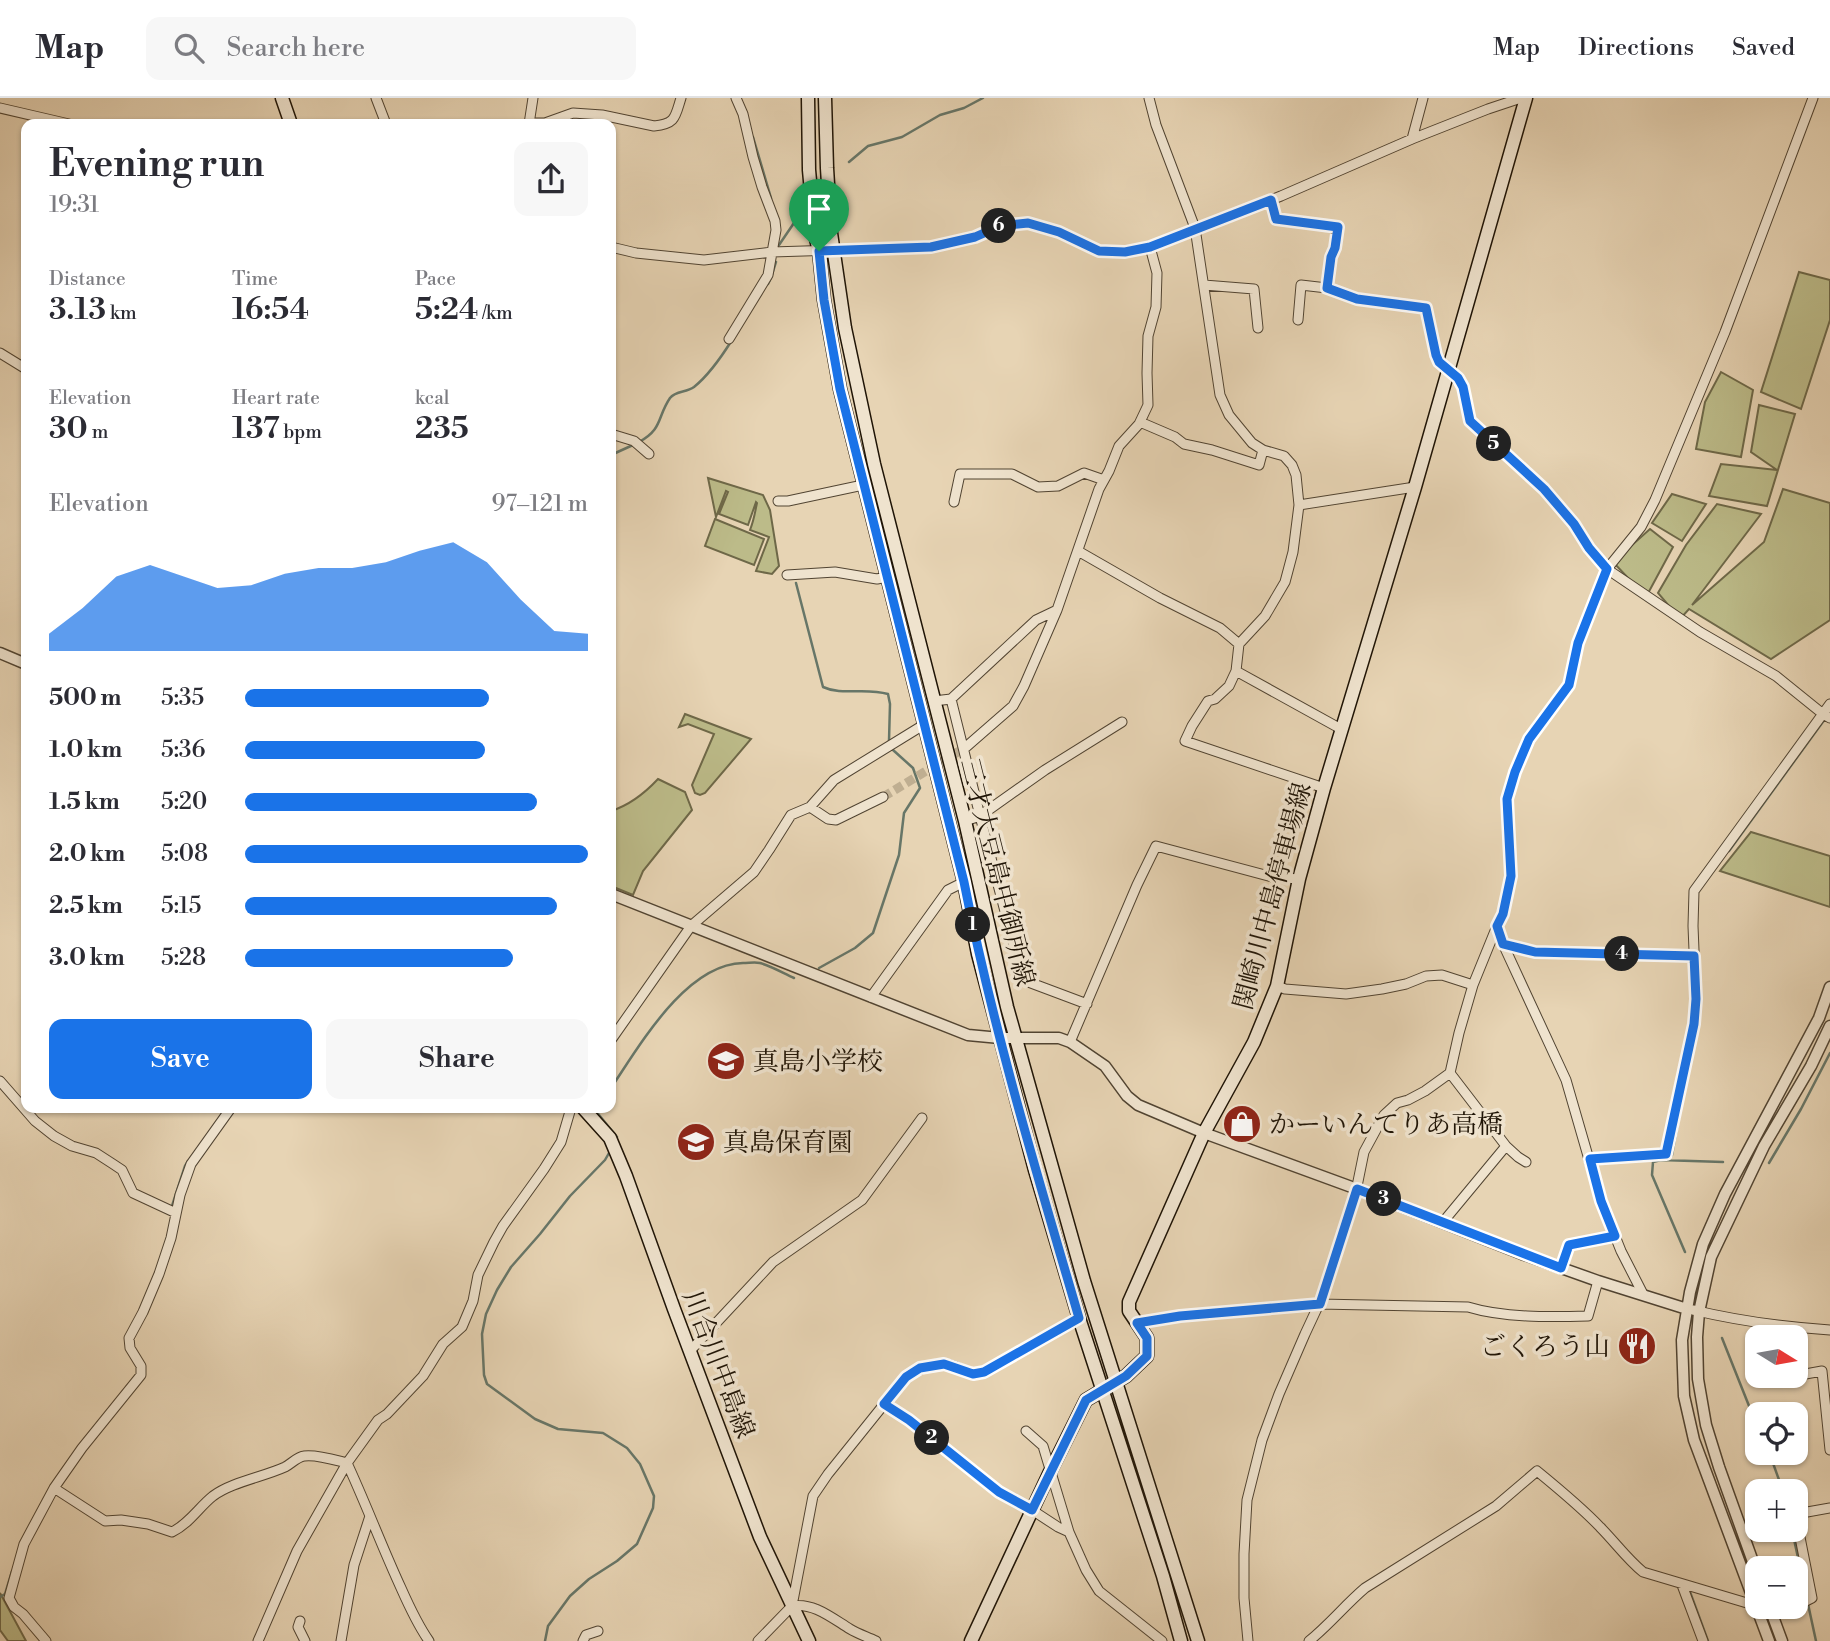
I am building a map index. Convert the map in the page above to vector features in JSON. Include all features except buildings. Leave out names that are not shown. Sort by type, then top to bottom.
[{"type":"main road","points":[[282,98],[289,119]]},
{"type":"main road","name":"三才大豆島中御所線","points":[[808,98],[808,170],[824,300],[840,389],[863,485],[964,882],[978,954],[1035,1170],[1181,1641]]},
{"type":"main road","name":"三才大豆島中御所線","points":[[825,98],[831,233],[845,328],[874,464],[965,821],[1016,1038],[1084,1281],[1198,1641]]},
{"type":"main road","name":"関崎川中島停車場線","points":[[971,1641],[1086,1400],[1126,1376],[1147,1356],[1147,1338],[1129,1311],[1129,1302],[1204,1133],[1254,1042],[1277,986],[1300,879],[1324,788],[1415,487],[1524,98]]},
{"type":"main road","name":"川合川中島線","points":[[578,1113],[610,1138],[760,1537],[809,1641]]},
{"type":"street","points":[[376,98],[384,119]]},
{"type":"street","points":[[530,119],[533,98]]},
{"type":"street","points":[[556,119],[573,113],[662,125],[670,123],[676,117],[681,98]]},
{"type":"street","points":[[729,339],[768,275],[776,230],[736,98]]},
{"type":"street","points":[[1149,98],[1156,125],[1195,229],[1220,395],[1229,415],[1252,443],[1263,450],[1284,456],[1292,465],[1296,475],[1299,505],[1293,552],[1285,582],[1265,616],[1239,644],[1236,671],[1229,686],[1203,707],[1185,741],[1324,788]]},
{"type":"street","points":[[1412,139],[1423,98]]},
{"type":"street","points":[[616,248],[704,260],[772,252],[931,247],[975,237],[1000,226],[1028,223],[1059,232],[1099,251],[1125,252],[1150,247],[1271,200],[1412,139],[1524,98]]},
{"type":"street","points":[[1248,1641],[1244,1598],[1247,1500],[1262,1440],[1284,1382],[1320,1304],[1357,1189],[1364,1152],[1384,1115],[1397,1103],[1425,1091],[1450,1073],[1473,985],[1503,914],[1511,876],[1507,799],[1515,772],[1529,739],[1569,685],[1578,643],[1607,569],[1641,527],[1655,500],[1725,332],[1813,98]]},
{"type":"street","points":[[0,108],[47,119]]},
{"type":"street","points":[[1271,200],[1276,219],[1338,227],[1327,288]]},
{"type":"street","points":[[966,747],[1013,706],[1057,610],[1099,489],[1119,446],[1140,422],[1148,405],[1149,336],[1156,306],[1157,273],[1150,247]]},
{"type":"street","points":[[1204,285],[1254,289],[1258,328]]},
{"type":"street","points":[[1298,320],[1301,285],[1327,288],[1357,299],[1426,308],[1436,355],[1463,387],[1470,421],[1544,489],[1607,569],[1700,632],[1776,676],[1827,717]]},
{"type":"street","points":[[0,353],[21,366]]},
{"type":"street","points":[[1140,422],[1175,437],[1184,444],[1259,465],[1263,450]]},
{"type":"street","points":[[616,436],[636,443],[649,454]]},
{"type":"street","points":[[954,502],[960,474],[1012,474],[1038,487],[1058,486],[1084,473],[1104,480]]},
{"type":"street","points":[[778,500],[788,501],[863,485]]},
{"type":"street","points":[[1299,505],[1415,487]]},
{"type":"street","points":[[1078,551],[1160,598],[1220,628],[1239,644]]},
{"type":"street","points":[[788,575],[835,572],[877,579],[887,577]]},
{"type":"street","points":[[934,701],[951,699],[1036,620],[1057,610]]},
{"type":"street","points":[[0,653],[21,663]]},
{"type":"street","points":[[1236,671],[1341,729]]},
{"type":"street","points":[[951,699],[1023,980],[1087,1004]]},
{"type":"street","points":[[1590,1159],[1666,1154],[1694,1024],[1694,891],[1827,717],[1830,704]]},
{"type":"street","points":[[965,821],[979,816],[1045,770],[1122,722]]},
{"type":"street","points":[[616,1033],[691,926],[754,872],[790,815],[810,807],[834,780],[925,724]]},
{"type":"street","points":[[810,807],[828,819],[836,820],[883,797]]},
{"type":"street","points":[[1070,1042],[1156,846],[1272,877],[1300,879]]},
{"type":"street","points":[[871,997],[948,890],[964,882]]},
{"type":"street","points":[[616,896],[968,1035],[1059,1038],[1070,1042],[1105,1066],[1127,1097],[1138,1105],[1204,1133],[1598,1281],[1687,1309],[1763,1325]]},
{"type":"street","points":[[1497,926],[1566,1080],[1601,1201],[1643,1294]]},
{"type":"street","points":[[1503,944],[1535,952],[1694,956]]},
{"type":"street","points":[[1277,986],[1346,994],[1406,984],[1426,976],[1442,975],[1473,985]]},
{"type":"street","points":[[1745,1574],[1688,1419],[1682,1368],[1682,1340],[1690,1292],[1703,1244],[1725,1194],[1819,1018],[1830,987]]},
{"type":"street","points":[[1751,1556],[1718,1467],[1706,1424],[1698,1380],[1699,1312],[1711,1257],[1726,1223],[1764,1146],[1811,1066],[1830,1026]]},
{"type":"street","points":[[1450,1073],[1506,1146],[1526,1162]]},
{"type":"street","points":[[0,1081],[21,1105]]},
{"type":"street","points":[[28,1113],[54,1136],[72,1146],[96,1153],[122,1170],[133,1193],[176,1213]]},
{"type":"street","points":[[46,1641],[9,1598],[24,1544],[54,1488],[82,1448],[141,1375],[141,1366],[130,1348],[130,1338],[159,1274],[191,1164],[227,1113]]},
{"type":"street","points":[[258,1641],[297,1551],[347,1463],[378,1420],[387,1415],[423,1376],[443,1345],[462,1327],[473,1301],[478,1275],[494,1242],[561,1142],[570,1113]]},
{"type":"street","points":[[690,1351],[773,1262],[862,1200],[922,1118]]},
{"type":"street","points":[[1443,1222],[1506,1146]]},
{"type":"street","points":[[1561,1268],[1569,1245],[1615,1236]]},
{"type":"street","points":[[1137,1323],[1180,1316],[1320,1304],[1468,1307],[1484,1312],[1558,1317],[1588,1316],[1598,1281]]},
{"type":"street","points":[[758,1641],[792,1606],[813,1496],[906,1377],[920,1368],[944,1364],[973,1374],[984,1372],[1079,1318]]},
{"type":"street","points":[[1808,1331],[1830,1330]]},
{"type":"street","points":[[1808,1374],[1822,1371],[1830,1450]]},
{"type":"street","points":[[884,1404],[909,1420],[999,1492],[1069,1532]]},
{"type":"street","points":[[1026,1431],[1043,1446],[1069,1532],[1099,1591],[1163,1641]]},
{"type":"street","points":[[54,1488],[105,1521],[121,1520],[148,1524],[173,1532],[181,1528],[220,1491],[288,1465],[302,1456],[347,1463]]},
{"type":"street","points":[[347,1463],[399,1584],[429,1641]]},
{"type":"street","points":[[1309,1641],[1365,1588],[1496,1506],[1537,1471],[1602,1528],[1628,1560],[1643,1572],[1745,1602]]},
{"type":"street","points":[[1808,1513],[1830,1508]]},
{"type":"street","points":[[341,1641],[354,1565],[370,1516]]},
{"type":"street","points":[[1808,1578],[1812,1598],[1808,1600]]},
{"type":"street","points":[[1682,1584],[1703,1641]]},
{"type":"street","points":[[792,1606],[802,1604],[876,1641]]},
{"type":"street","points":[[1761,1619],[1769,1641]]},
{"type":"street","points":[[1774,1619],[1782,1641]]},
{"type":"street","points":[[300,1621],[298,1627],[305,1641]]},
{"type":"street","points":[[584,1635],[598,1631]]},
{"type":"shaded area","points":[[1799,272],[1830,280],[1830,320],[1801,409],[1761,392]]},
{"type":"shaded area","points":[[1721,372],[1753,390],[1741,457],[1696,449],[1705,402]]},
{"type":"shaded area","points":[[1759,405],[1795,414],[1767,506],[1709,496],[1721,464],[1777,470],[1751,452]]},
{"type":"shaded area","points":[[708,478],[763,495],[770,510],[779,566],[772,574],[756,571],[769,537],[750,530],[757,503],[748,525],[719,514],[728,492],[726,491],[716,517]]},
{"type":"shaded area","points":[[1783,489],[1830,503],[1830,620],[1771,659],[1689,609],[1680,619],[1658,593],[1686,545],[1717,504],[1761,514],[1692,605],[1764,542]]},
{"type":"shaded area","points":[[1672,494],[1706,504],[1682,541],[1652,523]]},
{"type":"shaded area","points":[[715,519],[764,539],[754,565],[705,546]]},
{"type":"shaded area","points":[[1650,529],[1673,547],[1646,597],[1613,562]]},
{"type":"shaded area","points":[[685,714],[751,739],[705,793],[700,795],[695,793],[692,785],[714,734],[688,724],[679,727]]},
{"type":"shaded area","points":[[658,779],[685,792],[692,810],[643,871],[633,895],[616,888],[616,809]]},
{"type":"shaded area","points":[[1751,832],[1830,856],[1830,907],[1720,871]]},
{"type":"shaded area","points":[[0,1593],[26,1641],[8,1641],[0,1630]]},
{"type":"waterway","points":[[849,162],[868,146],[902,137],[940,115],[964,108],[983,98]]},
{"type":"waterway","points":[[753,137],[771,198]]},
{"type":"waterway","points":[[779,245],[798,217]]},
{"type":"waterway","points":[[768,284],[776,262]]},
{"type":"waterway","points":[[639,442],[656,427],[670,398],[700,382],[732,340]]},
{"type":"waterway","points":[[616,453],[633,445]]},
{"type":"waterway","points":[[796,583],[823,687],[838,691],[888,694],[889,741]]},
{"type":"waterway","points":[[1729,851],[1830,712]]},
{"type":"waterway","points":[[819,968],[855,948],[873,933],[899,855],[904,813],[920,788],[913,768],[893,750]]},
{"type":"waterway","points":[[616,1081],[666,1010],[702,977],[722,967],[760,963],[794,978]]},
{"type":"waterway","points":[[1693,1050],[1698,1022]]},
{"type":"waterway","points":[[1769,1163],[1830,1053]]},
{"type":"waterway","points":[[1666,1160],[1672,1155],[1686,1080]]},
{"type":"waterway","points":[[597,1113],[617,1137]]},
{"type":"waterway","points":[[545,1641],[548,1626],[570,1596],[637,1544],[653,1508],[654,1496],[640,1464],[627,1448],[603,1433],[558,1429],[535,1419],[487,1384],[482,1334],[486,1314],[511,1267],[609,1153]]},
{"type":"waterway","points":[[172,1206],[188,1161]]},
{"type":"waterway","points":[[1685,1252],[1652,1175],[1653,1162],[1723,1162]]},
{"type":"waterway","points":[[1722,1338],[1747,1402]]},
{"type":"waterway","points":[[1774,1465],[1779,1479]]},
{"type":"waterway","points":[[1795,1542],[1816,1641]]},
{"type":"waterway","points":[[0,1597],[5,1594],[12,1571]]},
{"type":"waterway","points":[[1690,1592],[1708,1641]]},
{"type":"tunnel","points":[[883,797],[966,747]]},
{"type":"place","name":"真島小学校","points":[[726,1061]]},
{"type":"place","name":"かーいんてりあ高橋","points":[[1242,1124]]},
{"type":"place","name":"真島保育園","points":[[696,1142]]},
{"type":"place","name":"ごくろう山","points":[[1637,1346]]},
{"type":"route","points":[[1271,200],[1276,219],[1338,227],[1327,288],[1357,299],[1426,308],[1436,355],[1439,362],[1458,378],[1463,387],[1470,421],[1544,489],[1607,569],[1578,643],[1569,685],[1529,739],[1507,799],[1511,876],[1503,914],[1497,926],[1503,944],[1535,952],[1694,956],[1694,1024],[1666,1154],[1590,1159],[1601,1201],[1615,1236],[1569,1245],[1561,1268],[1357,1189],[1320,1304],[1180,1316],[1137,1323],[1147,1338],[1147,1356],[1126,1376],[1086,1400],[1032,1510],[999,1492],[909,1420],[884,1404],[906,1377],[920,1368],[944,1364],[973,1374],[984,1372],[1079,1318],[1035,1170],[978,954],[964,882],[840,389],[824,300],[819,251],[931,247],[975,237],[1000,226],[1028,223],[1059,232],[1099,251],[1125,252],[1150,247],[1271,200]]}]
